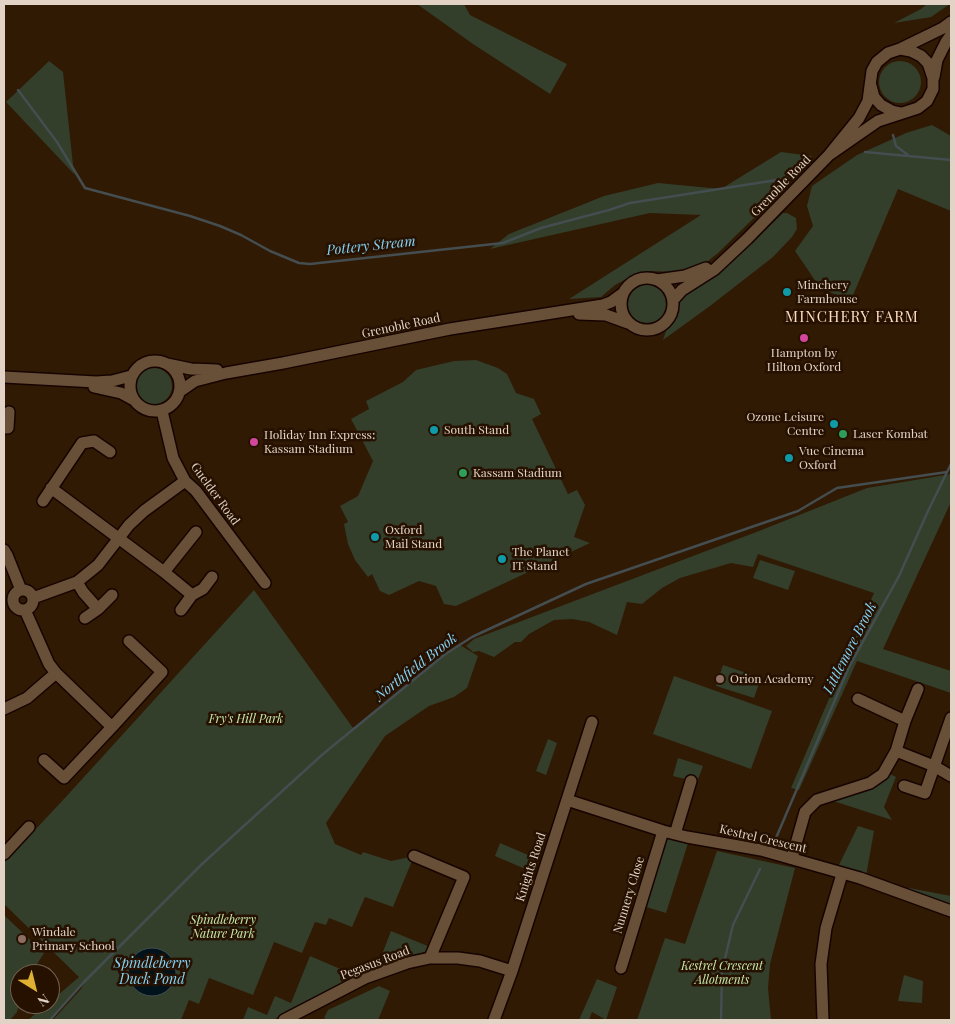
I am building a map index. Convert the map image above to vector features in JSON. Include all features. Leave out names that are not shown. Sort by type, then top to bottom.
[{"type":"street","points":[[951,22],[900,50],[888,53],[877,62],[872,71],[870,82],[874,97],[881,105],[892,111],[903,113],[918,108],[926,101],[933,89],[933,78],[937,60],[951,35]]},
{"type":"street","points":[[900,50],[911,51],[921,56],[928,64],[933,78]]},
{"type":"street","name":"Grenoble Road","points":[[673,300],[682,290],[715,269],[767,220],[829,155],[860,118],[868,101],[870,82]]},
{"type":"street","name":"Grenoble Road","points":[[829,155],[878,121],[903,113]]},
{"type":"street","name":"Grenoble Road","points":[[657,280],[698,272],[729,255]]},
{"type":"street","points":[[644,279],[657,280],[668,289],[673,300],[670,316],[658,327],[651,330],[640,330],[628,323],[620,308],[622,294],[634,282],[644,279]]},
{"type":"street","name":"Grenoble Road","points":[[167,364],[205,371],[283,363],[450,329],[604,305],[622,294]]},
{"type":"street","name":"Grenoble Road","points":[[562,313],[606,315],[628,323]]},
{"type":"street","points":[[62,380],[121,393],[145,409],[156,412],[162,411],[174,403],[180,384],[177,375],[167,364],[156,361],[147,362],[136,369],[129,381],[129,391],[134,400]]},
{"type":"street","name":"Grenoble Road","points":[[179,392],[205,378],[247,368]]},
{"type":"street","points":[[4,377],[112,382],[131,376]]},
{"type":"street","name":"Guelder Road","points":[[162,411],[173,458],[186,481],[196,491],[265,583]]},
{"type":"street","points":[[4,428],[8,428],[9,412]]},
{"type":"street","points":[[43,501],[82,443],[94,441],[110,452]]},
{"type":"street","points":[[33,598],[77,582],[98,565],[129,525],[144,510],[186,481]]},
{"type":"street","points":[[51,488],[192,595]]},
{"type":"street","points":[[164,572],[196,532]]},
{"type":"street","points":[[4,550],[8,555],[21,590]]},
{"type":"street","points":[[180,610],[192,595],[203,589],[212,577]]},
{"type":"street","points":[[77,582],[82,592],[98,609]]},
{"type":"street","points":[[21,590],[28,591],[33,598],[31,606],[25,610],[18,610],[8,605],[14,594],[21,590]]},
{"type":"street","points":[[86,618],[112,595]]},
{"type":"street","points":[[25,610],[49,664],[112,727]]},
{"type":"street","points":[[44,760],[64,778],[162,672],[129,640]]},
{"type":"street","points":[[4,709],[27,698],[56,673]]},
{"type":"street","points":[[792,858],[805,812],[817,800],[870,783],[883,774],[896,751],[905,721],[918,689]]},
{"type":"street","points":[[858,700],[905,721]]},
{"type":"street","points":[[904,786],[925,793],[951,718]]},
{"type":"street","name":"Knights Road","points":[[494,1020],[512,971],[592,722]]},
{"type":"street","points":[[896,751],[934,766],[951,776]]},
{"type":"street","points":[[675,834],[691,781]]},
{"type":"street","name":"Kestrel Crescent","points":[[567,800],[675,834],[761,850],[792,858],[868,881],[951,911]]},
{"type":"street","points":[[4,854],[29,827]]},
{"type":"street","name":"Nunnery Close","points":[[621,968],[664,831]]},
{"type":"street","points":[[414,856],[464,877],[430,958]]},
{"type":"street","points":[[822,1020],[821,964],[826,928],[842,874]]},
{"type":"street","name":"Pegasus Road","points":[[284,1020],[365,978],[406,963],[430,958],[480,960],[512,971]]},
{"type":"green space","points":[[417,4],[464,4],[470,15],[567,64],[550,94],[473,44]]},
{"type":"green space","points":[[927,4],[950,4],[931,17],[894,23],[921,9]]},
{"type":"green space","points":[[49,61],[63,72],[74,174],[6,102]]},
{"type":"green space","points":[[900,61],[915,67],[921,82],[915,97],[900,103],[885,97],[879,82],[885,67]]},
{"type":"green space","points":[[932,125],[951,136],[951,211],[898,189],[851,300],[821,289],[795,251],[813,226],[807,206],[812,186],[857,155],[906,133]]},
{"type":"green space","points":[[781,152],[812,156],[760,212],[703,265],[679,272],[649,271],[630,277],[615,285],[601,297],[569,299],[701,215],[650,213],[490,249],[509,234],[604,196],[658,183],[721,189]]},
{"type":"green space","points":[[783,213],[796,218],[797,229],[792,237],[773,257],[663,340],[666,331],[674,321],[677,304],[681,298],[740,254]]},
{"type":"green space","points":[[647,285],[661,290],[666,304],[661,318],[647,323],[633,318],[628,304],[633,290]]},
{"type":"green space","name":"Kassam Stadium","points":[[476,360],[498,368],[507,374],[516,393],[534,399],[541,414],[532,419],[568,494],[577,490],[585,505],[574,537],[590,543],[456,606],[444,604],[436,586],[419,581],[389,595],[380,591],[372,574],[368,577],[355,560],[348,544],[344,524],[348,522],[340,506],[358,496],[373,461],[351,419],[369,409],[366,401],[403,382],[416,370],[454,361]]},
{"type":"green space","points":[[154,368],[167,373],[172,386],[167,399],[154,404],[141,399],[136,386],[141,373]]},
{"type":"green space","points":[[951,474],[951,502],[883,649],[951,671],[951,693],[857,661],[799,790],[791,788],[874,593],[758,554],[753,567],[731,563],[680,578],[662,588],[642,604],[627,602],[617,635],[589,622],[572,619],[554,620],[529,634],[521,642],[515,642],[494,657],[479,651],[473,652],[466,646],[474,639],[867,488]]},
{"type":"green space","points":[[760,560],[795,571],[788,590],[753,578]]},
{"type":"green space","points":[[254,590],[353,728],[444,655],[460,645],[478,656],[467,688],[454,697],[429,706],[385,736],[326,823],[335,844],[361,855],[363,852],[391,861],[414,856],[393,907],[365,897],[352,927],[329,918],[326,925],[315,922],[302,953],[274,942],[253,995],[209,978],[199,1004],[189,1000],[181,1020],[53,1020],[81,989],[85,981],[60,1009],[60,993],[79,977],[4,904],[4,863]]},
{"type":"green space","points":[[723,665],[761,678],[754,698],[716,686]]},
{"type":"green space","points":[[674,676],[772,711],[751,769],[653,734]]},
{"type":"green space","points":[[548,739],[557,743],[546,775],[536,771]]},
{"type":"green space","points":[[678,758],[703,766],[697,782],[673,776]]},
{"type":"green space","points":[[890,774],[896,777],[884,807],[892,820],[827,799],[868,790],[879,785]]},
{"type":"green space","points":[[858,826],[874,831],[865,882],[835,873]]},
{"type":"green space","points":[[665,834],[689,840],[666,913],[643,906]]},
{"type":"green space","points":[[500,843],[535,858],[530,871],[495,856]]},
{"type":"green space","name":"Kestrel Crescent Allotments","points":[[717,851],[795,868],[770,964],[768,988],[771,1020],[637,1020],[665,938],[685,944]]},
{"type":"green space","points":[[909,888],[951,896],[951,912],[908,895]]},
{"type":"green space","points":[[4,915],[44,953],[37,964],[10,964],[10,1014],[15,1014],[10,1020],[4,1020]]},
{"type":"green space","points":[[391,931],[430,947],[428,951],[378,965]]},
{"type":"green space","points":[[310,956],[345,971],[349,980],[273,1020],[243,1020],[248,1007],[267,1015],[275,996],[291,1003]]},
{"type":"green space","points":[[904,975],[923,981],[922,1003],[898,1001]]},
{"type":"green space","points":[[597,979],[617,987],[606,1020],[592,1012],[589,1020],[579,1020]]},
{"type":"green space","points":[[379,986],[390,991],[378,1020],[328,1020],[324,1018],[328,1010]]},
{"type":"green space","points":[[35,1014],[55,1014],[50,1020],[28,1020]]},
{"type":"water","name":"Spindleberry Duck Pond","points":[[152,948],[161,950],[169,955],[174,963],[176,972],[174,981],[169,989],[161,994],[152,996],[143,994],[135,989],[130,981],[128,972],[130,963],[135,955],[143,950]]},
{"type":"waterway","name":"Pottery Stream","points":[[18,90],[57,142],[85,188],[220,226],[299,263],[310,264],[503,243],[541,228],[630,203],[783,179]]},
{"type":"waterway","points":[[893,135],[896,146],[908,155]]},
{"type":"waterway","name":"Pottery Stream","points":[[865,152],[951,160]]},
{"type":"waterway","name":"Littlemore Brook","points":[[773,845],[849,667],[899,576],[951,464]]},
{"type":"waterway","name":"Northfield Brook","points":[[50,1020],[84,982],[202,864],[323,754],[444,655],[472,637],[586,584],[798,511],[837,488],[947,472]]},
{"type":"waterway","name":"Littlemore Brook","points":[[721,1020],[722,971],[733,925],[760,869]]},
{"type":"place","name":"Minchery Farmhouse","points":[[787,292]]},
{"type":"place","name":"Hampton by Hilton Oxford","points":[[804,338]]},
{"type":"place","name":"Ozone Leisure Centre","points":[[834,424]]},
{"type":"place","name":"South Stand","points":[[434,430]]},
{"type":"place","name":"Laser Kombat","points":[[843,434]]},
{"type":"place","name":"Holiday Inn Express: Kassam Stadium","points":[[254,442]]},
{"type":"place","name":"Vue Cinema Oxford","points":[[789,458]]},
{"type":"place","name":"Kassam Stadium","points":[[463,473]]},
{"type":"place","name":"Oxford Mail Stand","points":[[375,537]]},
{"type":"place","name":"The Planet IT Stand","points":[[502,559]]},
{"type":"place","name":"Orion Academy","points":[[720,679]]},
{"type":"place","name":"Windale Primary School","points":[[22,939]]},
{"type":"district","name":"MINCHERY FARM","points":[[852,317]]},
{"type":"park label","name":"Fry's Hill Park","points":[[246,719]]},
{"type":"park label","name":"Spindleberry Nature Park","points":[[223,927]]}]
